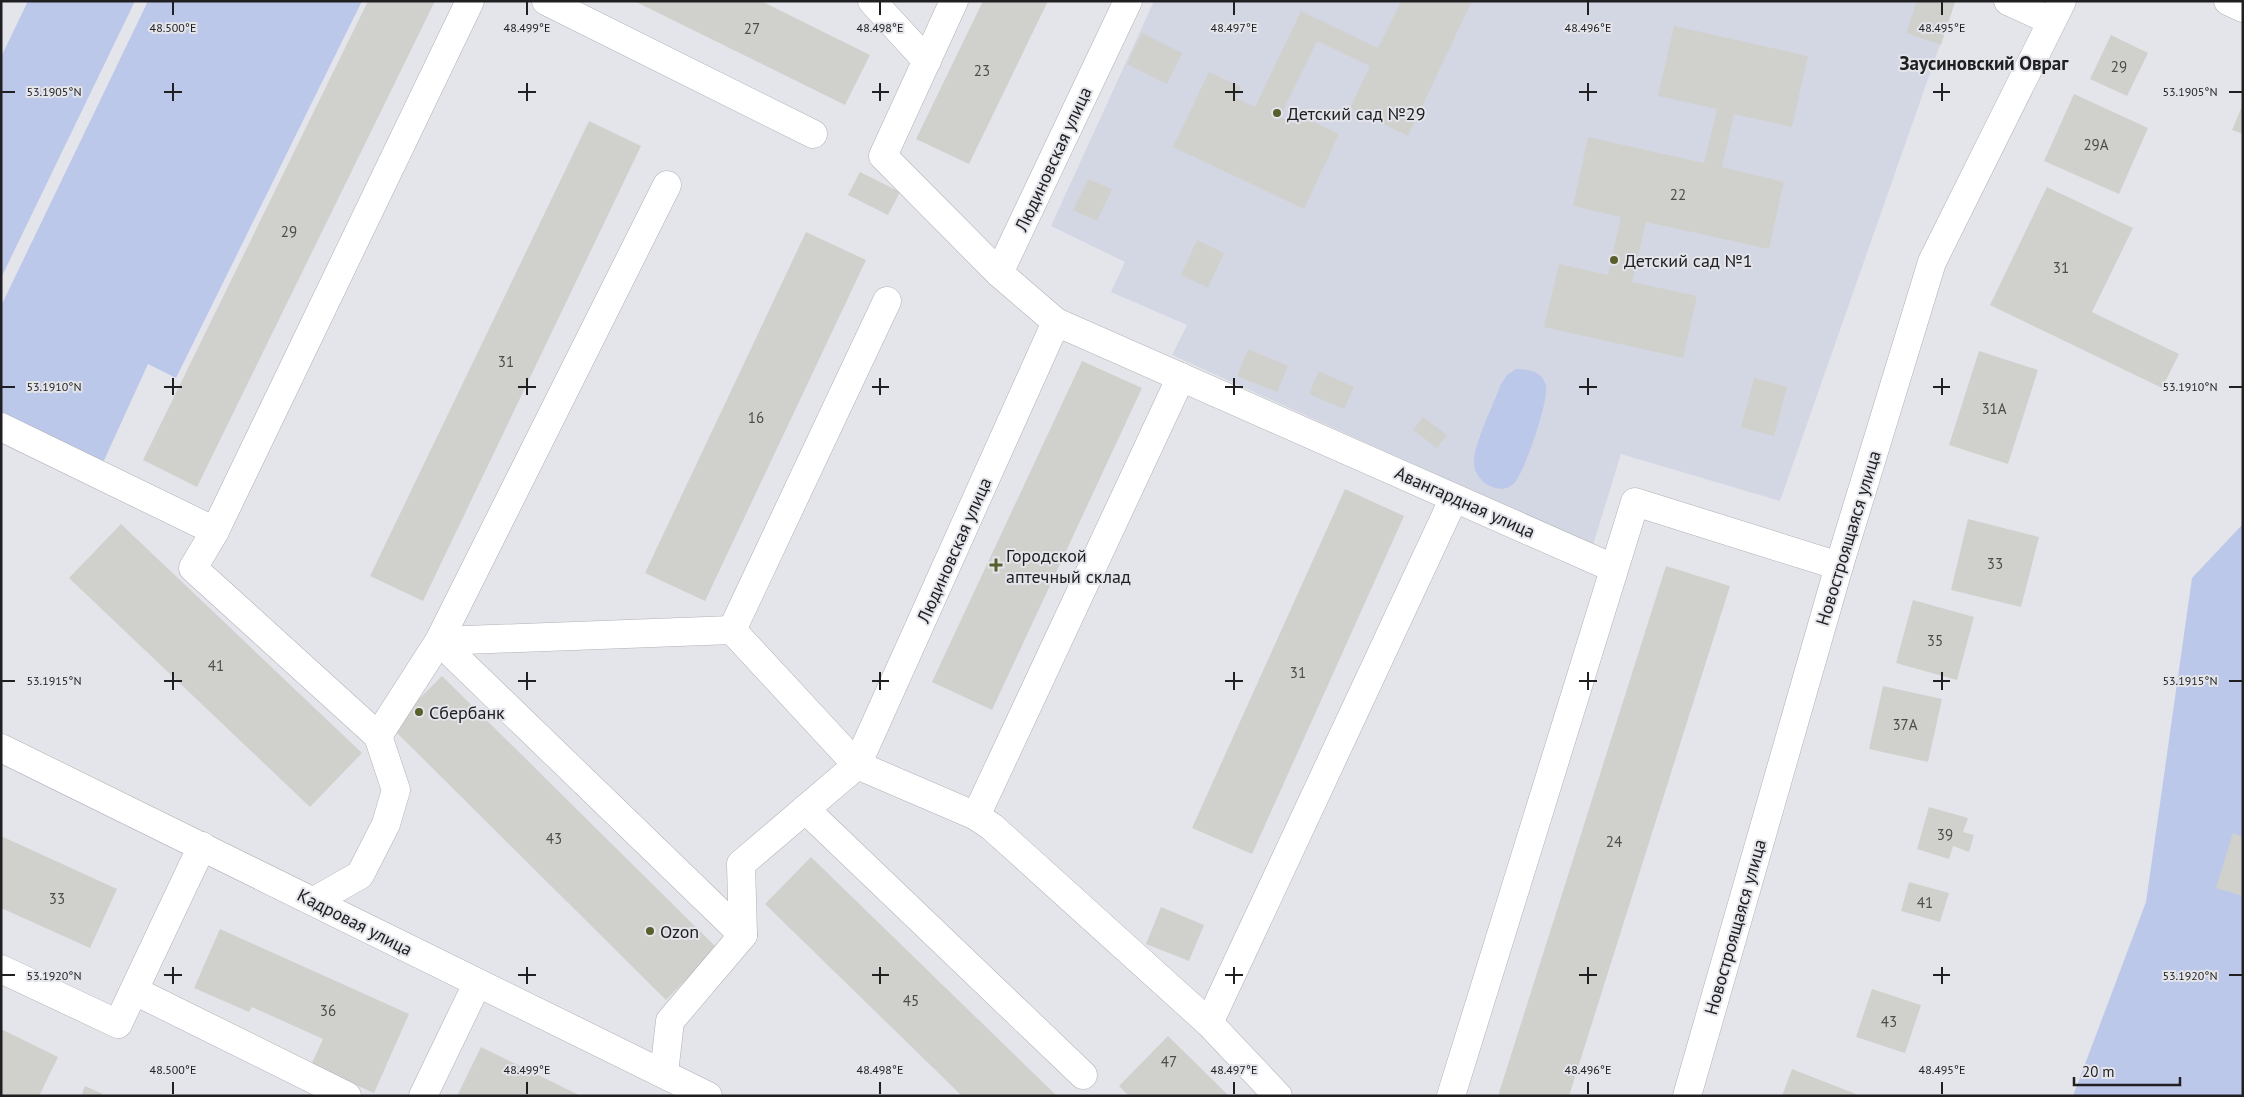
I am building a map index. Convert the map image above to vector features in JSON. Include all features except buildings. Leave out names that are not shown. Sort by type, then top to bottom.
[{"type":"street","points":[[314,901],[360,875],[386,824],[396,790],[378,736],[193,568],[214,531],[470,1]]},
{"type":"street","points":[[546,1],[813,134]]},
{"type":"street","points":[[872,1],[927,61]]},
{"type":"street","points":[[954,1],[883,156],[999,273],[1056,322]]},
{"type":"street","name":"Людиновская улица","points":[[999,273],[1128,1]]},
{"type":"street","points":[[2008,1],[2056,11]]},
{"type":"street","points":[[2228,1],[2243,8]]},
{"type":"street","name":"Новостроящаяся улица","points":[[1687,1096],[1839,566],[1932,262],[2056,11]]},
{"type":"street","points":[[378,736],[440,641],[666,184]]},
{"type":"street","points":[[732,630],[887,301]]},
{"type":"street","name":"Людиновская улица","points":[[743,935],[741,864],[857,765],[1056,322]]},
{"type":"street","name":"Авангардная улица","points":[[1056,322],[1613,568]]},
{"type":"street","points":[[976,816],[1181,377]]},
{"type":"street","points":[[1,427],[214,531]]},
{"type":"street","points":[[1209,1022],[1454,498]]},
{"type":"street","points":[[1452,1096],[1634,502],[1839,566]]},
{"type":"street","points":[[440,641],[732,630],[857,765],[976,816],[999,833],[1209,1022],[1278,1096]]},
{"type":"street","points":[[440,641],[743,935],[670,1021],[664,1073]]},
{"type":"street","name":"Кадровая улица","points":[[1,748],[314,901],[477,984],[708,1096]]},
{"type":"street","points":[[805,809],[1083,1075]]},
{"type":"street","points":[[1,969],[118,1024],[202,846]]},
{"type":"street","points":[[423,1096],[477,984]]},
{"type":"street","points":[[135,991],[347,1096]]},
{"type":"shaded area","points":[[28,1],[135,1],[1,278],[1,57]]},
{"type":"shaded area","points":[[148,1],[362,1],[176,378],[148,364],[101,467],[1,419],[1,306]]},
{"type":"shaded area","name":"Детский сад №1","points":[[1154,1],[1954,1],[1780,501],[1621,454],[1593,545],[1172,355],[1187,325],[1111,292],[1125,262],[1051,226]]},
{"type":"shaded area","points":[[1516,369],[1530,370],[1542,377],[1546,386],[1546,394],[1536,435],[1520,474],[1510,486],[1504,489],[1496,488],[1489,486],[1478,476],[1474,460],[1475,452],[1501,384],[1507,375]]},
{"type":"shaded area","points":[[2243,524],[2243,1096],[2073,1096],[2146,902],[2192,578]]},
{"type":"place","name":"Детский сад №29","points":[[1277,113]]},
{"type":"place","name":"Детский сад №1","points":[[1614,260]]},
{"type":"place","name":"Городской аптечный склад","points":[[996,565]]},
{"type":"place","name":"Сбербанк","points":[[419,712]]},
{"type":"place","name":"Ozon","points":[[650,931]]},
{"type":"district","name":"Заусиновский Овраг","points":[[1984,63]]}]
